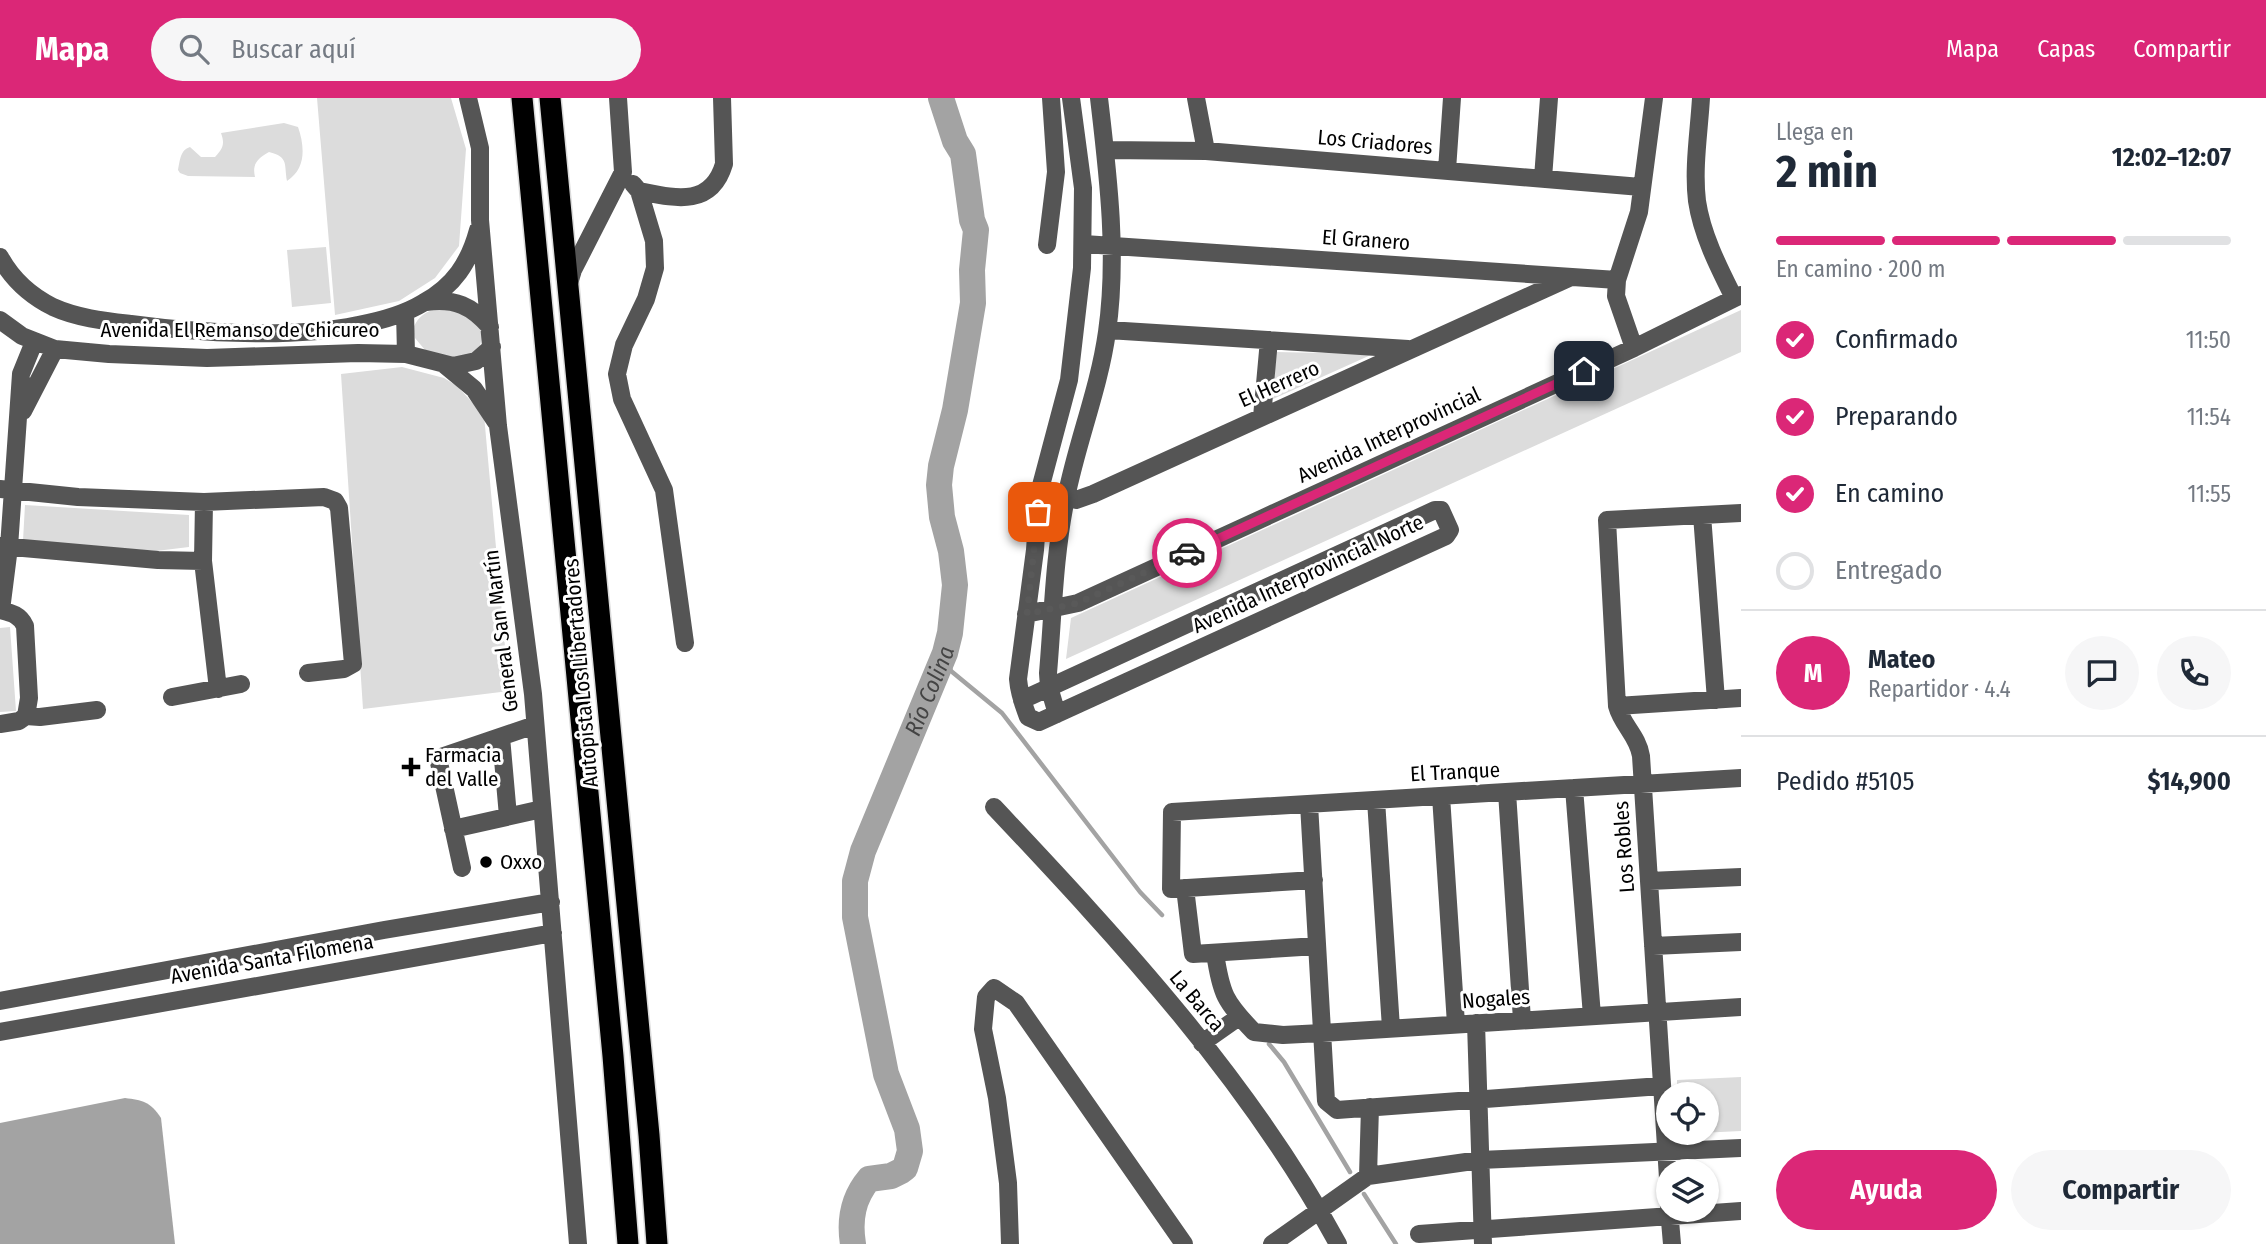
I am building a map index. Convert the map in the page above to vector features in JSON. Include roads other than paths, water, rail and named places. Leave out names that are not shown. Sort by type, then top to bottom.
[{"type":"highway","name":"Autopista Los Libertadores","points":[[522,98],[612,1043],[628,1244]]},
{"type":"highway","name":"Autopista Los Libertadores","points":[[550,98],[649,1135],[657,1244]]},
{"type":"street","name":"General San Martín","points":[[468,98],[480,148],[480,220],[498,426],[535,725],[578,1244]]},
{"type":"street","points":[[569,287],[573,270],[623,173],[618,98]]},
{"type":"street","points":[[639,191],[676,197],[694,196],[710,190],[724,164],[722,98]]},
{"type":"street","points":[[1047,245],[1056,172],[1051,98]]},
{"type":"street","points":[[1022,700],[1018,679],[1035,550],[1039,493],[1069,380],[1084,244],[1083,188],[1071,98]]},
{"type":"street","points":[[1057,714],[1048,673],[1057,559],[1066,497],[1097,386],[1108,330],[1112,278],[1112,245],[1100,98]]},
{"type":"street","points":[[1196,98],[1206,151]]},
{"type":"street","points":[[1447,170],[1452,98]]},
{"type":"street","points":[[1543,178],[1549,98]]},
{"type":"street","points":[[1634,348],[1616,296],[1618,280],[1637,224],[1654,98]]},
{"type":"street","points":[[1701,98],[1696,183],[1698,204],[1707,238],[1738,296]]},
{"type":"street","name":"Los Criadores","points":[[1105,150],[1206,151],[1641,187]]},
{"type":"street","points":[[623,173],[639,191],[654,240],[655,268],[646,299],[624,345],[617,374],[622,400],[664,490],[685,643]]},
{"type":"street","name":"Avenida El Remanso de Chicureo","points":[[0,257],[21,284],[53,306],[78,315],[113,322],[188,330],[271,332],[355,326],[405,312],[426,302],[449,285],[461,272],[473,247],[480,220]]},
{"type":"street","name":"El Granero","points":[[1084,244],[1618,280]]},
{"type":"street","points":[[1506,272],[1512,287],[1510,304]]},
{"type":"street","name":"El Herrero","points":[[1066,497],[1076,500],[1093,494],[1571,277]]},
{"type":"street","name":"Avenida Interprovincial","points":[[1027,614],[1078,603],[1634,348],[1738,296]]},
{"type":"street","name":"Avenida El Remanso de Chicureo","points":[[426,302],[437,300],[462,303],[478,313],[490,327]]},
{"type":"street","points":[[405,312],[406,354]]},
{"type":"street","name":"Avenida El Remanso de Chicureo","points":[[0,320],[34,342],[55,349],[108,354],[207,358],[406,354],[445,365],[469,364],[492,347]]},
{"type":"street","points":[[108,354],[115,339],[113,322]]},
{"type":"street","points":[[1108,330],[1410,349]]},
{"type":"street","points":[[1262,416],[1269,340]]},
{"type":"street","points":[[26,716],[29,698],[25,626],[22,619],[0,610],[7,489],[20,417],[21,374],[34,342]]},
{"type":"street","points":[[20,417],[55,349]]},
{"type":"street","name":"Avenida El Remanso de Chicureo","points":[[445,365],[474,389],[498,426]]},
{"type":"street","points":[[7,489],[78,497],[204,502],[324,497],[337,505],[352,664],[344,669],[308,673]]},
{"type":"street","points":[[204,502],[203,561],[218,689]]},
{"type":"street","name":"Avenida Interprovincial Norte","points":[[1435,509],[1441,510],[1450,530],[1446,536],[1057,714],[1038,722],[1033,721],[1028,717],[1022,700],[1049,687],[1435,509]]},
{"type":"street","points":[[1716,700],[1702,515],[1741,513]]},
{"type":"street","name":"Los Robles","points":[[1661,1082],[1640,746],[1617,706],[1607,520],[1702,515]]},
{"type":"street","points":[[5,547],[158,560],[203,561]]},
{"type":"street","points":[[172,697],[241,684]]},
{"type":"street","points":[[1617,706],[1741,698]]},
{"type":"street","points":[[0,724],[19,721],[26,716],[40,717],[97,710]]},
{"type":"street","points":[[462,868],[438,758],[535,725]]},
{"type":"street","points":[[501,737],[508,816]]},
{"type":"street","name":"El Tranque","points":[[1178,889],[1172,812],[1741,778]]},
{"type":"street","points":[[1574,788],[1592,1016]]},
{"type":"street","points":[[1507,792],[1522,1020]]},
{"type":"street","points":[[1441,796],[1457,1024]]},
{"type":"street","points":[[1376,800],[1391,1028]]},
{"type":"street","points":[[1309,804],[1326,1101],[1329,1106],[1337,1110],[1656,1086]]},
{"type":"street","name":"La Barca","points":[[994,807],[1095,915],[1242,1092],[1301,1179],[1338,1244]]},
{"type":"street","points":[[453,829],[542,809]]},
{"type":"street","points":[[1649,881],[1741,877]]},
{"type":"street","points":[[1314,880],[1178,889],[1192,954],[1317,946]]},
{"type":"street","name":"Avenida Santa Filomena","points":[[0,1001],[551,902]]},
{"type":"street","name":"Avenida Santa Filomena","points":[[0,1032],[553,933]]},
{"type":"street","points":[[1653,946],[1741,942]]},
{"type":"street","points":[[1202,1043],[1239,1017],[1221,989],[1215,953]]},
{"type":"street","points":[[1010,1244],[1008,1183],[997,1098],[983,1029],[986,997],[994,988],[1016,1003],[1184,1244]]},
{"type":"street","name":"Nogales","points":[[1239,1017],[1254,1032],[1283,1035],[1741,1007]]},
{"type":"street","points":[[1476,1023],[1483,1237]]},
{"type":"street","points":[[1368,1176],[1370,1107]]},
{"type":"street","name":"Los Robles","points":[[1666,1145],[1667,1159]]},
{"type":"street","points":[[1272,1244],[1368,1176],[1480,1160],[1741,1148]]},
{"type":"street","points":[[1719,1211],[1741,1211]]},
{"type":"street","points":[[1419,1234],[1483,1237],[1656,1214]]},
{"type":"street","points":[[1670,1222],[1672,1244]]},
{"type":"waterway","name":"Río Colina","points":[[853,1244],[854,1209],[859,1194],[869,1179],[891,1176],[905,1168],[910,1151],[907,1129],[886,1074],[855,917],[855,881],[863,851],[945,653],[955,585],[939,485],[973,303],[972,270],[976,230],[972,220],[963,154],[955,141],[941,98]]},
{"type":"waterway","points":[[945,653],[951,671],[1002,713],[1140,892],[1162,915]]},
{"type":"waterway","points":[[1269,1044],[1284,1062],[1350,1172]]},
{"type":"waterway","points":[[1364,1194],[1396,1244]]},
{"type":"place","name":"Farmacia del Valle","points":[[411,767]]},
{"type":"place","name":"Oxxo","points":[[486,862]]}]
